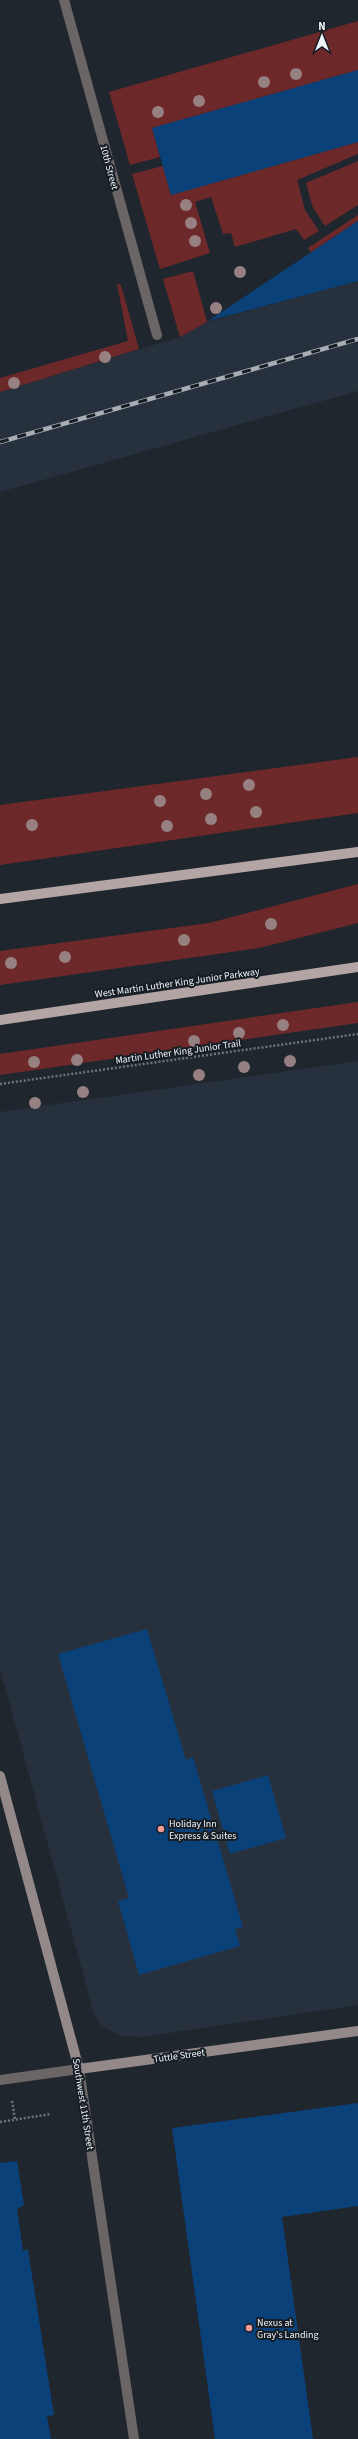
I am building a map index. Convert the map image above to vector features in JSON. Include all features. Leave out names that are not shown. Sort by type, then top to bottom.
[{"type":"main road","points":[[0,899],[358,852]]},
{"type":"main road","name":"West Martin Luther King Junior Parkway","points":[[0,1020],[358,967]]},
{"type":"street","name":"10th Street","points":[[64,0],[157,335]]},
{"type":"street","name":"Southwest 11th Street","points":[[0,1776],[79,2068],[134,2439]]},
{"type":"street","name":"Tuttle Street","points":[[0,2080],[358,2031]]},
{"type":"path","name":"Martin Luther King Junior Trail","points":[[0,1084],[358,1034]]},
{"type":"path","points":[[12,2095],[15,2119]]},
{"type":"path","points":[[0,2122],[50,2114]]},
{"type":"shaded area","points":[[358,21],[358,70],[152,128],[160,157],[130,165],[109,92]]},
{"type":"shaded area","points":[[358,142],[358,154],[297,180],[305,210],[319,231],[304,240],[296,229],[235,247],[231,233],[223,234],[211,197],[195,202],[210,253],[160,269],[132,174],[163,166],[171,195]]},
{"type":"shaded area","points":[[358,161],[358,205],[325,226],[313,208],[306,183]]},
{"type":"shaded area","points":[[358,215],[358,221],[311,252],[308,248]]},
{"type":"shaded area","points":[[193,271],[207,322],[180,337],[163,279]]},
{"type":"shaded area","points":[[358,281],[358,391],[0,492],[0,392],[180,337],[207,322]]},
{"type":"shaded area","points":[[117,284],[121,285],[139,349],[0,392],[0,378],[128,341]]},
{"type":"shaded area","points":[[358,757],[358,813],[0,865],[0,805]]},
{"type":"shaded area","points":[[358,884],[358,923],[259,948],[0,985],[0,951],[209,923]]},
{"type":"shaded area","points":[[358,1002],[358,1023],[0,1075],[0,1054]]},
{"type":"shaded area","points":[[358,1061],[358,2005],[142,2037],[121,2036],[102,2026],[94,2014],[0,1668],[0,1112]]},
{"type":"building","points":[[358,70],[358,142],[171,195],[152,128]]},
{"type":"building","points":[[358,221],[358,281],[208,321]]},
{"type":"building","name":"Holiday Inn Express & Suites","points":[[147,1629],[186,1760],[193,1757],[243,1927],[235,1929],[240,1946],[139,1975],[118,1901],[129,1898],[58,1654]]},
{"type":"building","points":[[268,1775],[286,1838],[230,1854],[212,1791]]},
{"type":"building","name":"Nexus at Gray's Landing","points":[[358,2103],[358,2206],[282,2217],[313,2439],[215,2439],[172,2128]]},
{"type":"building","points":[[17,2161],[24,2205],[17,2209],[23,2250],[28,2250],[54,2415],[47,2416],[51,2439],[0,2439],[0,2163]]},
{"type":"railway","points":[[0,442],[358,339]]},
{"type":"place","name":"Holiday Inn Express & Suites","points":[[161,1829]]},
{"type":"place","name":"Nexus at Gray's Landing","points":[[249,2328]]}]
